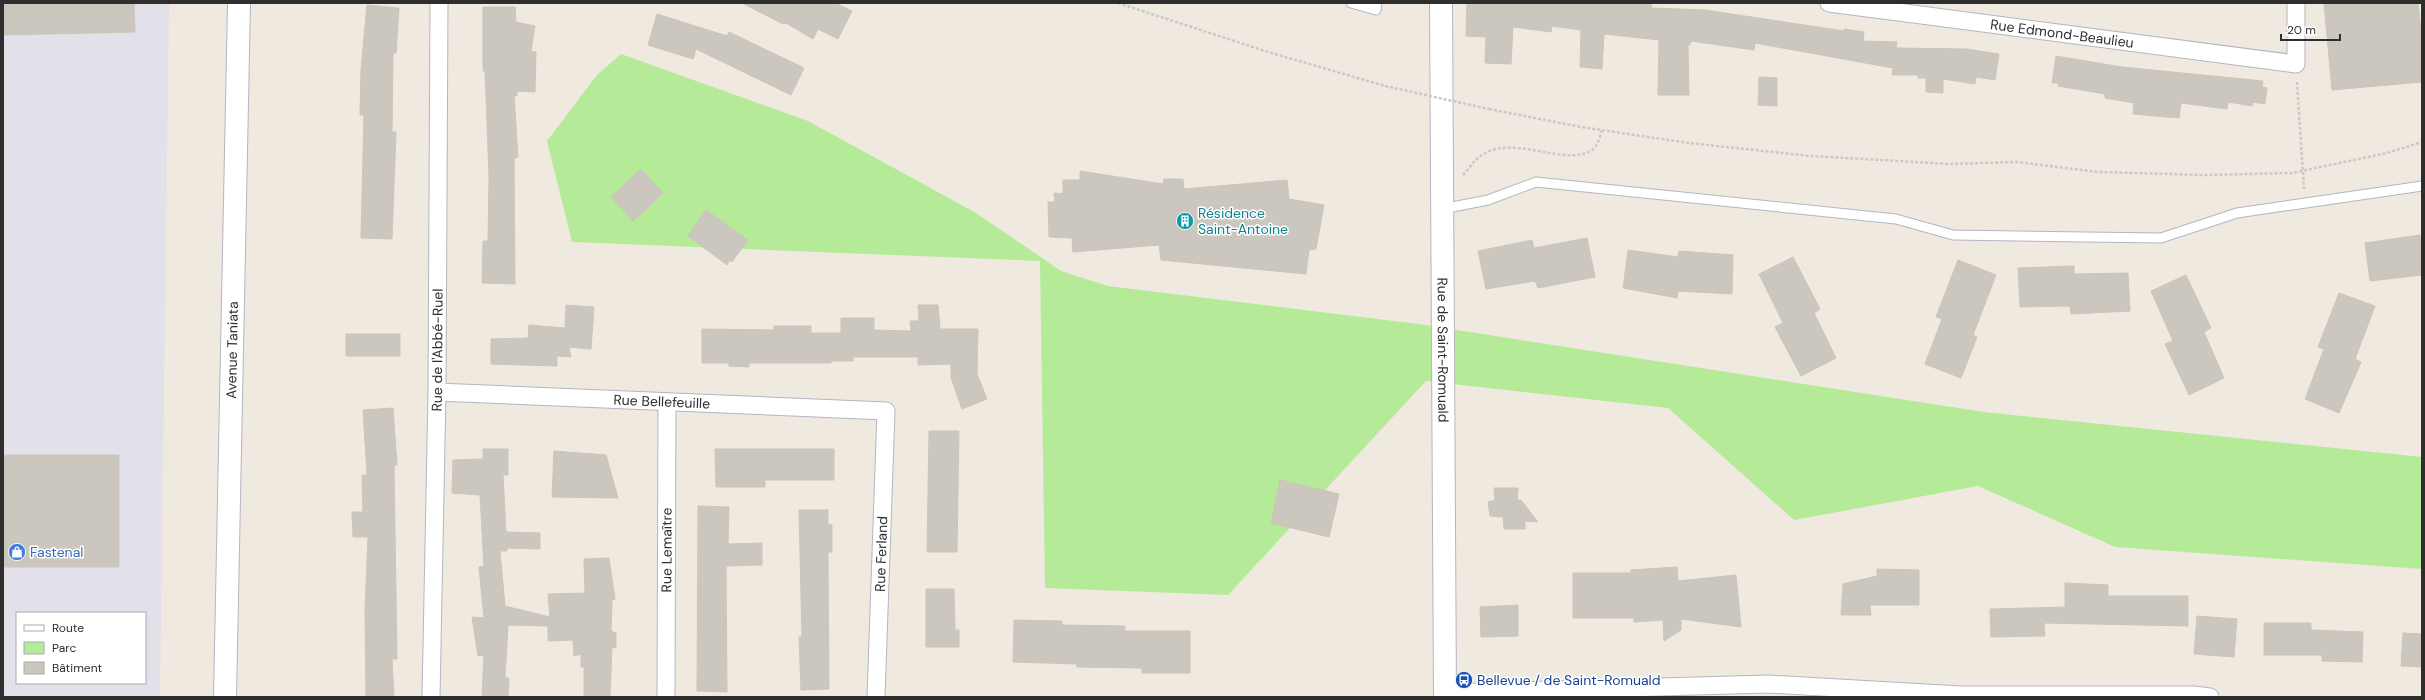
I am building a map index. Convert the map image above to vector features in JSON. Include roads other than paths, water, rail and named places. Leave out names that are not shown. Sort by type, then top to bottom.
[{"type":"main road","name":"Avenue Taniata","points":[[225,697],[239,3]]},
{"type":"main road","name":"Rue de Saint-Romuald","points":[[1441,3],[1445,695]]},
{"type":"street","name":"Rue de l'Abbé-Ruel","points":[[431,697],[437,392],[439,3]]},
{"type":"street","name":"Rue Edmond-Beaulieu","points":[[1829,3],[2296,64],[2296,3]]},
{"type":"street","name":"Rue Bellefeuille","points":[[437,392],[886,411]]},
{"type":"street","name":"Rue Lemaître","points":[[666,697],[667,402]]},
{"type":"street","name":"Rue Ferland","points":[[876,697],[886,411]]},
{"type":"street","points":[[1445,695],[1768,684],[1961,696],[2194,695],[2210,697]]},
{"type":"lane","points":[[1351,3],[1376,10],[1377,3]]},
{"type":"lane","points":[[1442,203],[1488,200],[1536,182],[1896,219],[1953,235],[2161,238],[2237,213],[2422,186]]},
{"type":"place","name":"Résidence Saint-Antoine","points":[[1185,221]]},
{"type":"place","name":"Fastenal","points":[[17,552]]},
{"type":"place","name":"Bellevue / de Saint-Romuald","points":[[1464,680]]}]
